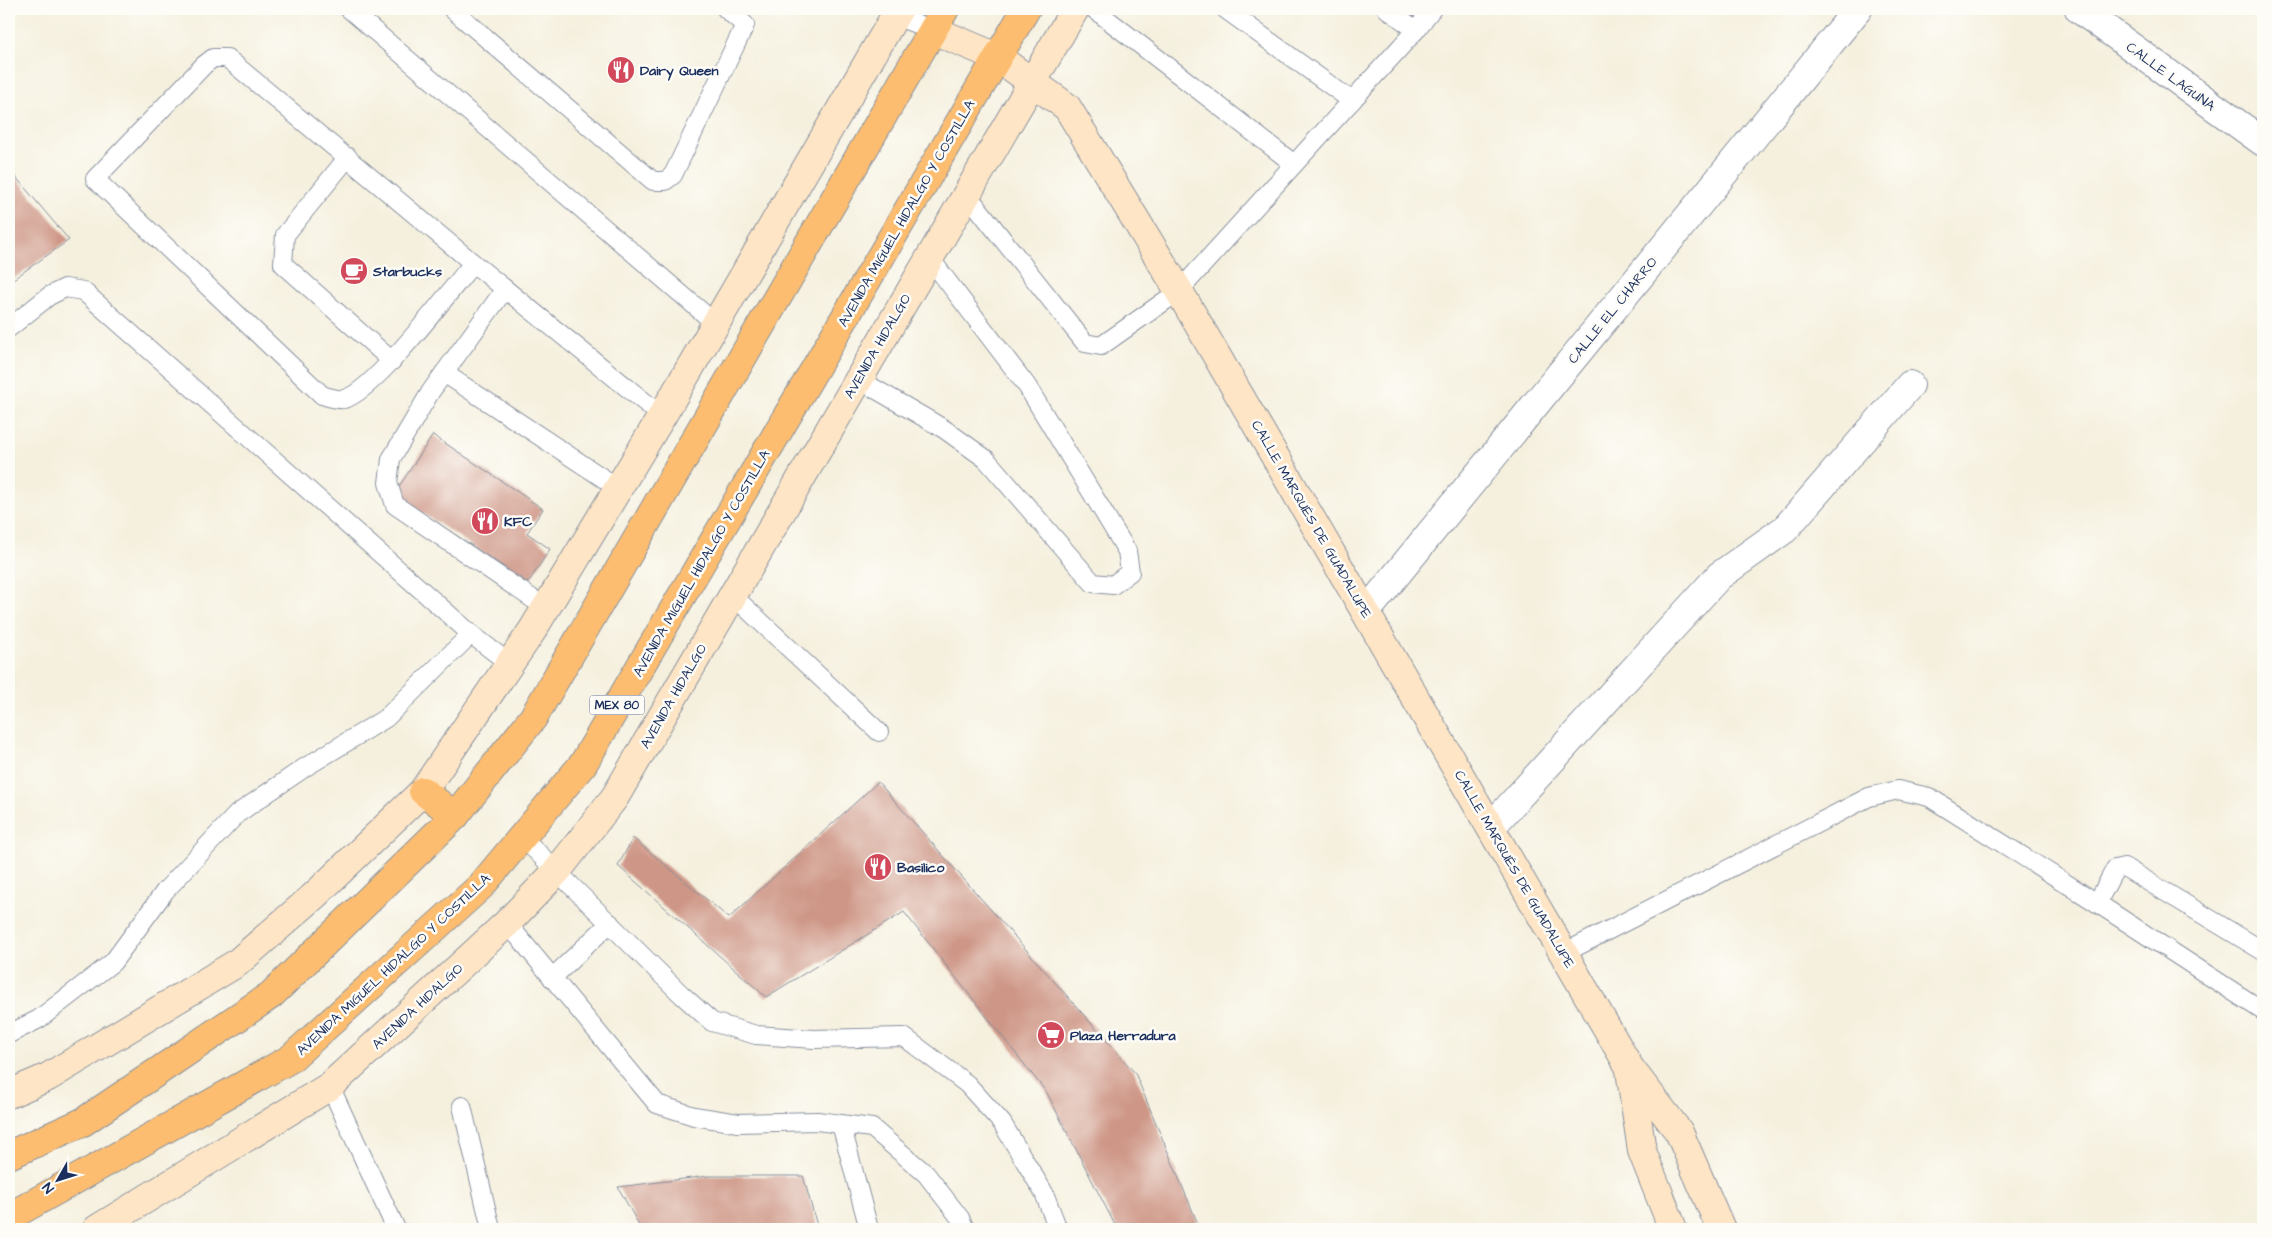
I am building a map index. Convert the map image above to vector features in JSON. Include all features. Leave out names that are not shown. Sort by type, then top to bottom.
[{"type":"main road","name":"AVENIDA MIGUEL HIDALGO Y COSTILLA","points":[[9,1217],[290,1059],[482,886],[583,764],[1026,9]]},
{"type":"main road","points":[[9,1154],[83,1122],[271,995],[455,816],[533,718],[939,20]]},
{"type":"main road","points":[[423,791],[455,816]]},
{"type":"street","name":"AVENIDA HIDALGO","points":[[97,1229],[330,1086],[507,923],[557,871],[615,797],[1031,81],[1075,9]]},
{"type":"street","name":"CALLE EL CHARRO","points":[[1366,612],[1858,9]]},
{"type":"street","name":"CALLE LAGUNA","points":[[2079,9],[2263,142]]},
{"type":"street","points":[[9,1094],[48,1077],[237,962],[315,895],[423,791],[546,608],[662,416],[894,11]]},
{"type":"street","name":"CALLE MARQUÉS DE GUADALUPE","points":[[939,20],[1068,107],[1179,291],[1630,1068],[1679,1132],[1721,1229]]},
{"type":"street","points":[[1490,827],[1720,576],[1785,529],[1910,386]]},
{"type":"street","name":"CALLE MARQUÉS DE GUADALUPE","points":[[1630,1068],[1642,1150],[1673,1229]]},
{"type":"lane","points":[[349,9],[716,324]]},
{"type":"lane","points":[[452,9],[653,181],[665,181],[673,175],[745,25],[726,9]]},
{"type":"lane","points":[[1094,9],[1294,164]]},
{"type":"lane","points":[[1225,9],[1352,101]]},
{"type":"lane","points":[[1387,9],[1416,30]]},
{"type":"lane","points":[[966,193],[1085,343],[1101,346],[1179,291],[1416,30],[1432,9]]},
{"type":"lane","points":[[894,11],[939,20]]},
{"type":"lane","points":[[473,263],[392,361],[357,394],[343,400],[322,395],[95,179],[204,65],[214,58],[227,58],[473,263],[662,416]]},
{"type":"lane","points":[[348,158],[285,235],[283,264],[392,361]]},
{"type":"lane","points":[[858,378],[944,429],[986,459],[1093,584],[1113,585],[1130,572],[1127,551],[1027,386],[929,258]]},
{"type":"lane","points":[[9,328],[49,296],[65,288],[83,291],[471,634],[510,664]]},
{"type":"lane","points":[[505,288],[431,391],[391,459],[388,483],[395,505],[546,608]]},
{"type":"lane","points":[[444,373],[618,488]]},
{"type":"lane","points":[[732,595],[879,732]]},
{"type":"lane","points":[[9,1034],[39,1020],[113,962],[165,891],[237,814],[304,768],[386,718],[471,634]]},
{"type":"lane","points":[[1564,953],[1868,796],[1898,790],[1929,797],[2097,902],[2263,1011]]},
{"type":"lane","points":[[522,837],[682,995],[712,1022],[756,1035],[814,1039],[904,1037],[967,1084],[1002,1123],[1044,1192],[1058,1229]]},
{"type":"lane","points":[[2097,902],[2115,869],[2124,868],[2263,951]]},
{"type":"lane","points":[[507,923],[657,1104],[694,1116],[738,1124],[817,1121],[872,1128],[926,1174],[960,1218],[965,1229]]},
{"type":"lane","points":[[552,978],[610,924]]},
{"type":"lane","points":[[330,1086],[396,1229]]},
{"type":"lane","points":[[462,1106],[491,1229]]},
{"type":"lane","points":[[841,1124],[868,1229]]},
{"type":"building","points":[[9,169],[69,240],[9,282]]},
{"type":"building","name":"KFC","points":[[433,435],[543,509],[527,533],[550,549],[528,583],[394,494]]},
{"type":"building","name":"Plaza Herradura","points":[[878,782],[1135,1073],[1200,1229],[1117,1229],[1047,1093],[904,912],[766,997],[618,866],[633,838],[729,918]]},
{"type":"building","points":[[708,1176],[803,1176],[818,1229],[641,1229],[618,1187]]},
{"type":"place","name":"Dairy Queen","points":[[621,70]]},
{"type":"place","name":"Starbucks","points":[[354,271]]},
{"type":"place","name":"KFC","points":[[485,521]]},
{"type":"place","name":"Basilico","points":[[878,867]]},
{"type":"place","name":"Plaza Herradura","points":[[1051,1035]]}]
